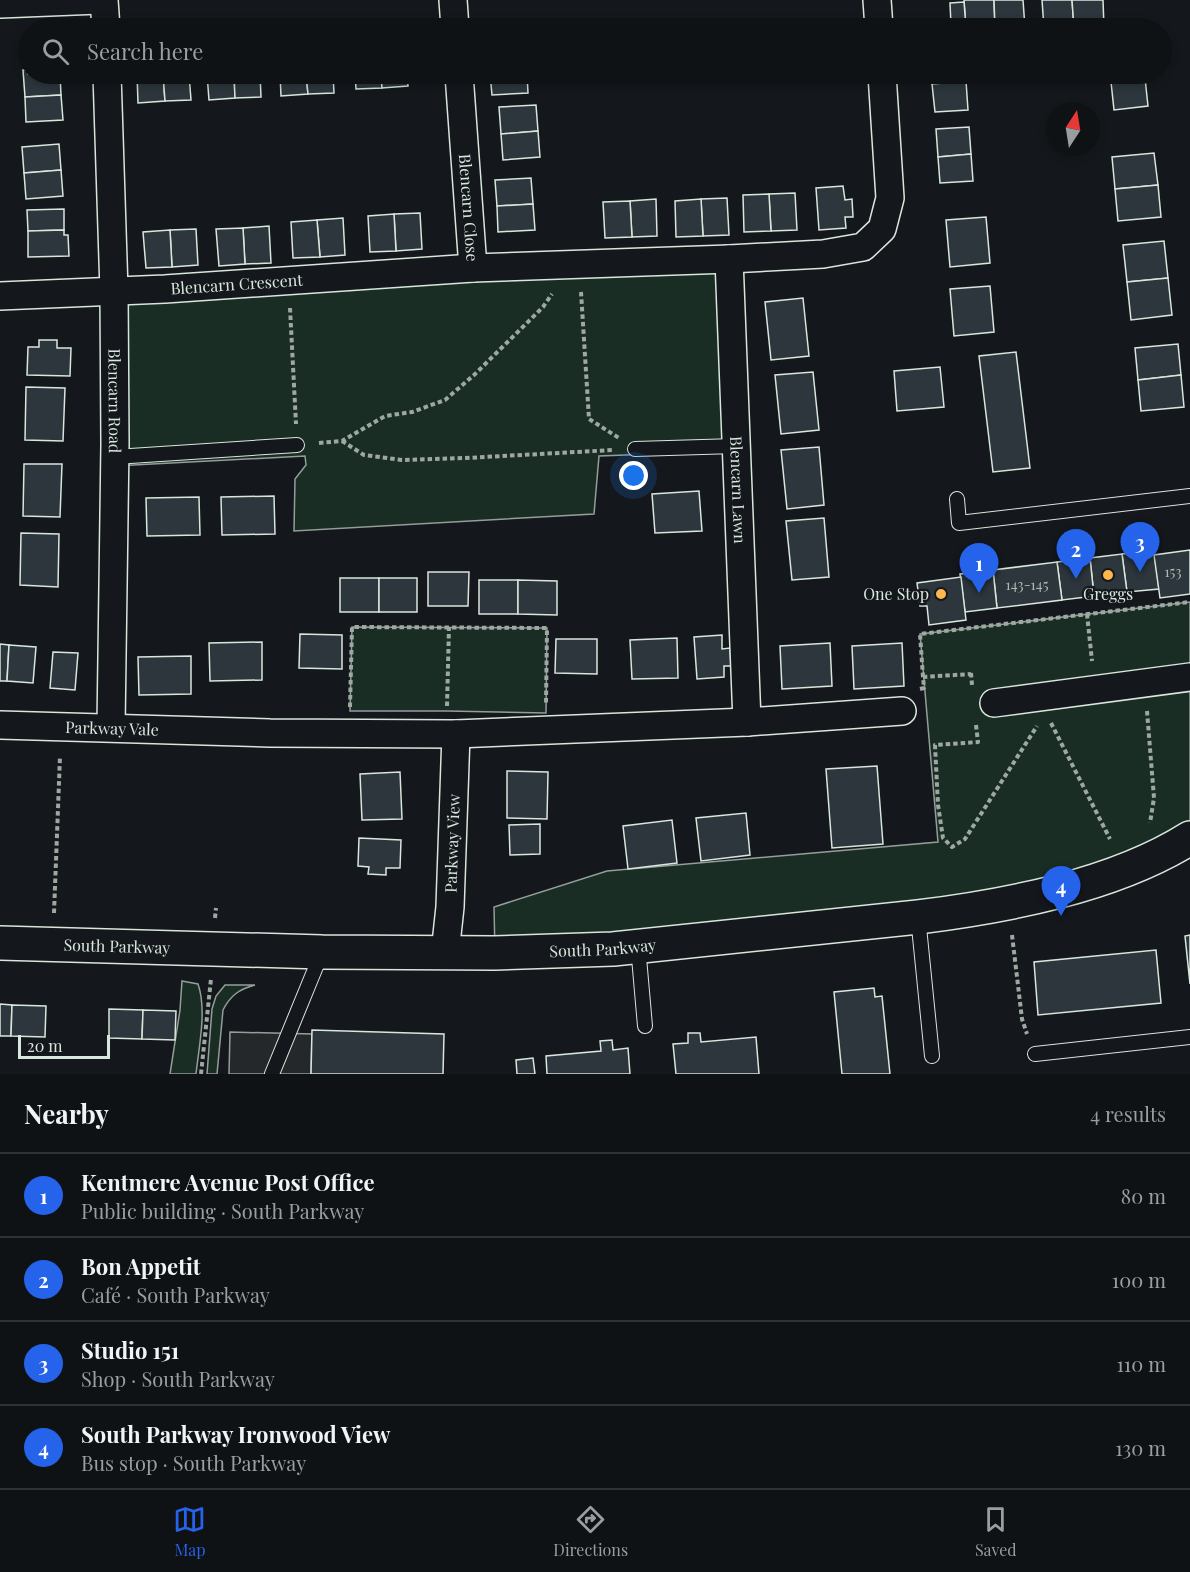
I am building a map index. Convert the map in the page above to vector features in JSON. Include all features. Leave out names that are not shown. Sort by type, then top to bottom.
[{"type":"street","points":[[0,4],[99,0]]},
{"type":"street","points":[[104,0],[105,18]]},
{"type":"street","points":[[453,0],[454,18]]},
{"type":"street","points":[[877,0],[878,18]]},
{"type":"street","name":"Blencarn Road","points":[[107,84],[114,291],[115,457],[111,727]]},
{"type":"street","name":"Blencarn Close","points":[[460,84],[473,268],[823,254],[863,247],[882,230],[890,198],[883,84]]},
{"type":"street","name":"Blencarn Lawn","points":[[729,259],[747,722]]},
{"type":"street","name":"Blencarn Crescent","points":[[0,296],[165,289],[473,268]]},
{"type":"street","points":[[985,711],[1045,703],[1144,683],[1190,677]]},
{"type":"street","points":[[349,734],[451,734],[747,722],[907,700]]},
{"type":"street","name":"Parkway Vale","points":[[0,724],[349,734]]},
{"type":"street","name":"Parkway View","points":[[445,952],[450,908],[451,734]]},
{"type":"street","name":"South Parkway","points":[[0,943],[321,952],[507,953],[613,949],[955,913],[1024,900],[1089,883],[1139,865],[1190,838]]},
{"type":"lane","points":[[115,457],[297,445]]},
{"type":"lane","points":[[635,449],[736,446]]},
{"type":"lane","points":[[957,500],[959,523],[1190,496]]},
{"type":"lane","points":[[918,917],[932,1056]]},
{"type":"lane","points":[[638,946],[645,1026]]},
{"type":"lane","points":[[272,1074],[321,952]]},
{"type":"lane","points":[[1035,1054],[1190,1036]]},
{"type":"path","points":[[580,264],[589,419],[635,449]]},
{"type":"path","points":[[289,280],[297,445],[342,441],[385,416],[412,412],[445,400],[532,318],[553,293]]},
{"type":"path","points":[[572,292],[581,292]]},
{"type":"path","points":[[342,441],[364,455],[402,460],[635,449]]},
{"type":"path","points":[[907,700],[924,688],[920,634],[1190,602]]},
{"type":"path","points":[[1087,614],[1090,646]]},
{"type":"path","points":[[349,734],[352,627],[547,628],[546,731]]},
{"type":"path","points":[[449,627],[451,734]]},
{"type":"path","points":[[923,677],[971,673]]},
{"type":"path","points":[[971,673],[972,685]]},
{"type":"path","points":[[971,673],[985,711],[978,742],[935,745],[938,805],[944,838],[952,848],[965,839],[1045,703]]},
{"type":"path","points":[[1144,683],[1154,798],[1150,826]]},
{"type":"path","points":[[1045,703],[1052,726],[1110,839]]},
{"type":"path","points":[[53,944],[62,726]]},
{"type":"path","points":[[201,1074],[216,908]]},
{"type":"path","points":[[1011,929],[1022,1019],[1035,1054]]},
{"type":"green space","points":[[729,259],[736,451],[599,456],[594,514],[294,531],[295,479],[306,465],[305,456],[115,466],[114,291]]},
{"type":"green space","points":[[1190,602],[1190,838],[1089,883],[495,953],[494,907],[607,871],[938,842],[920,634]]},
{"type":"green space","points":[[352,627],[547,628],[546,713],[350,711]]},
{"type":"green space","points":[[182,981],[198,984],[201,994],[202,1028],[196,1074],[170,1074]]},
{"type":"green space","points":[[225,985],[255,985],[236,994],[223,1010],[217,1074],[207,1074],[212,1009],[216,996]]},
{"type":"shaded area","points":[[230,1032],[312,1034],[311,1074],[229,1074]]},
{"type":"building","points":[[964,0],[994,0],[995,18],[965,18]]},
{"type":"building","points":[[994,0],[1023,0],[1024,18],[995,18]]},
{"type":"building","points":[[1042,0],[1072,0],[1073,18],[1043,18]]},
{"type":"building","points":[[1072,0],[1103,0],[1104,18],[1073,18]]},
{"type":"building","points":[[964,2],[965,18],[951,18],[950,3]]},
{"type":"building","points":[[24,84],[60,84],[61,95],[25,97]]},
{"type":"building","points":[[137,84],[164,84],[165,101],[138,103]]},
{"type":"building","points":[[164,84],[190,84],[191,100],[165,101]]},
{"type":"building","points":[[208,84],[234,84],[235,98],[209,100]]},
{"type":"building","points":[[234,84],[260,84],[261,97],[235,98]]},
{"type":"building","points":[[280,84],[307,84],[308,94],[281,96]]},
{"type":"building","points":[[307,84],[334,84],[334,93],[308,94]]},
{"type":"building","points":[[356,84],[382,84],[382,88],[356,89]]},
{"type":"building","points":[[382,84],[408,84],[408,86],[382,88]]},
{"type":"building","points":[[491,84],[528,84],[528,93],[492,95]]},
{"type":"building","points":[[932,84],[966,84],[968,110],[935,112]]},
{"type":"building","points":[[1111,84],[1146,84],[1148,106],[1114,110]]},
{"type":"building","points":[[61,95],[63,120],[26,122],[25,97]]},
{"type":"building","points":[[536,105],[538,131],[501,134],[499,107]]},
{"type":"building","points":[[969,127],[971,154],[938,157],[936,129]]},
{"type":"building","points":[[538,131],[540,157],[503,160],[501,134]]},
{"type":"building","points":[[59,144],[61,170],[24,173],[22,147]]},
{"type":"building","points":[[1154,153],[1158,185],[1115,189],[1112,157]]},
{"type":"building","points":[[971,154],[973,181],[940,183],[938,157]]},
{"type":"building","points":[[61,170],[63,196],[26,199],[24,173]]},
{"type":"building","points":[[531,178],[533,204],[497,206],[495,180]]},
{"type":"building","points":[[1158,185],[1161,217],[1118,221],[1115,189]]},
{"type":"building","points":[[843,186],[845,200],[852,199],[853,217],[845,217],[846,228],[819,230],[816,188]]},
{"type":"building","points":[[795,193],[797,230],[771,231],[769,194]]},
{"type":"building","points":[[769,194],[771,231],[744,232],[743,195]]},
{"type":"building","points":[[727,198],[729,235],[703,236],[701,199]]},
{"type":"building","points":[[656,199],[657,236],[632,237],[630,201]]},
{"type":"building","points":[[701,199],[703,236],[676,237],[675,201]]},
{"type":"building","points":[[630,201],[632,237],[605,238],[603,202]]},
{"type":"building","points":[[533,204],[535,230],[498,232],[497,206]]},
{"type":"building","points":[[64,209],[64,230],[28,231],[27,210]]},
{"type":"building","points":[[420,213],[422,249],[396,251],[394,214]]},
{"type":"building","points":[[394,214],[396,251],[370,252],[368,216]]},
{"type":"building","points":[[986,217],[990,263],[950,267],[946,220]]},
{"type":"building","points":[[343,218],[345,255],[320,257],[317,220]]},
{"type":"building","points":[[317,220],[320,257],[293,258],[291,222]]},
{"type":"building","points":[[269,226],[271,263],[245,264],[243,228]]},
{"type":"building","points":[[243,228],[245,264],[219,266],[216,229]]},
{"type":"building","points":[[196,229],[198,265],[172,267],[170,230]]},
{"type":"building","points":[[64,230],[64,235],[68,235],[69,256],[28,257],[28,231]]},
{"type":"building","points":[[170,230],[172,267],[146,268],[143,232]]},
{"type":"building","points":[[1164,241],[1168,278],[1127,282],[1123,245]]},
{"type":"building","points":[[1168,278],[1172,315],[1131,320],[1127,282]]},
{"type":"building","points":[[990,286],[994,332],[954,336],[950,289]]},
{"type":"building","points":[[803,298],[809,356],[771,360],[765,302]]},
{"type":"building","points":[[39,340],[57,340],[57,348],[71,348],[70,376],[27,375],[28,347],[39,347]]},
{"type":"building","points":[[1178,344],[1181,375],[1138,380],[1135,348]]},
{"type":"building","points":[[1016,352],[1030,468],[993,472],[979,356]]},
{"type":"building","points":[[940,367],[944,407],[897,411],[894,371]]},
{"type":"building","points":[[813,372],[819,430],[781,434],[775,375]]},
{"type":"building","points":[[1181,375],[1184,407],[1141,411],[1138,380]]},
{"type":"building","points":[[26,387],[65,388],[63,441],[25,440]]},
{"type":"building","points":[[819,447],[824,505],[787,509],[781,450]]},
{"type":"building","points":[[24,464],[62,464],[60,517],[23,516]]},
{"type":"building","points":[[699,491],[702,531],[655,533],[652,494]]},
{"type":"building","points":[[274,496],[275,534],[222,535],[221,497]]},
{"type":"building","points":[[199,497],[200,535],[147,536],[146,498]]},
{"type":"building","points":[[824,518],[829,577],[792,580],[786,521]]},
{"type":"building","points":[[21,533],[59,534],[58,587],[20,585]]},
{"type":"building","points":[[1154,550],[1159,589],[1127,592],[1122,554]]},
{"type":"building","points":[[1190,550],[1190,594],[1160,598],[1154,555]]},
{"type":"building","name":"Greggs","points":[[1122,554],[1127,592],[1094,596],[1090,558]]},
{"type":"building","points":[[1090,558],[1094,596],[1062,600],[1057,562]]},
{"type":"building","points":[[1057,562],[1062,600],[997,608],[993,570]]},
{"type":"building","points":[[993,570],[997,608],[965,612],[960,574]]},
{"type":"building","points":[[428,572],[469,572],[468,606],[428,606]]},
{"type":"building","name":"One Stop","points":[[961,577],[966,620],[929,625],[927,606],[920,606],[917,583]]},
{"type":"building","points":[[340,578],[379,578],[379,612],[340,612]]},
{"type":"building","points":[[379,578],[417,578],[417,612],[379,612]]},
{"type":"building","points":[[479,580],[518,580],[518,614],[479,614]]},
{"type":"building","points":[[518,580],[557,581],[557,615],[518,614]]},
{"type":"building","points":[[300,634],[342,635],[342,669],[299,668]]},
{"type":"building","points":[[722,635],[722,649],[730,648],[731,666],[724,666],[724,677],[697,679],[694,637]]},
{"type":"building","points":[[677,638],[678,678],[632,679],[630,640]]},
{"type":"building","points":[[556,639],[597,639],[597,674],[555,673]]},
{"type":"building","points":[[262,642],[262,680],[210,681],[209,643]]},
{"type":"building","points":[[830,643],[832,686],[782,689],[780,646]]},
{"type":"building","points":[[902,643],[904,686],[854,689],[852,646]]},
{"type":"building","points":[[0,644],[9,645],[7,681],[0,681]]},
{"type":"building","points":[[9,645],[36,647],[33,683],[7,681]]},
{"type":"building","points":[[53,652],[78,653],[75,690],[50,688]]},
{"type":"building","points":[[191,656],[191,694],[139,695],[138,657]]},
{"type":"building","points":[[877,766],[883,844],[832,848],[826,769]]},
{"type":"building","points":[[507,771],[548,772],[547,819],[507,818]]},
{"type":"building","points":[[400,772],[402,819],[362,820],[360,774]]},
{"type":"building","points":[[746,813],[750,855],[701,861],[696,818]]},
{"type":"building","points":[[672,820],[677,863],[628,869],[623,826]]},
{"type":"building","points":[[540,824],[540,854],[510,855],[509,825]]},
{"type":"building","points":[[359,838],[401,840],[400,868],[386,868],[386,875],[368,874],[369,867],[358,866]]},
{"type":"building","points":[[1190,935],[1190,984],[1185,936]]},
{"type":"building","points":[[1156,950],[1161,1003],[1038,1015],[1034,962]]},
{"type":"building","points":[[874,988],[875,997],[882,996],[890,1074],[842,1074],[834,992]]},
{"type":"building","points":[[0,1004],[12,1005],[11,1036],[0,1036]]},
{"type":"building","points":[[12,1005],[46,1006],[45,1037],[11,1036]]},
{"type":"building","points":[[109,1009],[143,1010],[142,1039],[109,1038]]},
{"type":"building","points":[[143,1010],[176,1011],[175,1040],[142,1039]]},
{"type":"building","points":[[312,1030],[444,1034],[443,1074],[311,1074]]},
{"type":"building","points":[[688,1033],[700,1033],[701,1042],[756,1037],[759,1074],[676,1074],[673,1044],[688,1043]]},
{"type":"building","points":[[612,1040],[613,1050],[628,1048],[630,1074],[547,1074],[546,1056],[601,1051],[600,1041]]},
{"type":"building","points":[[533,1058],[535,1074],[517,1074],[516,1060]]},
{"type":"place","name":"Studio 151","points":[[1140,572]]},
{"type":"place","name":"Greggs","points":[[1108,575]]},
{"type":"place","name":"Bon Appetit","points":[[1076,579]]},
{"type":"place","name":"Kentmere Avenue Post Office","points":[[979,593]]},
{"type":"place","name":"One Stop","points":[[941,594]]},
{"type":"place","name":"South Parkway Ironwood View","points":[[1061,916]]}]
